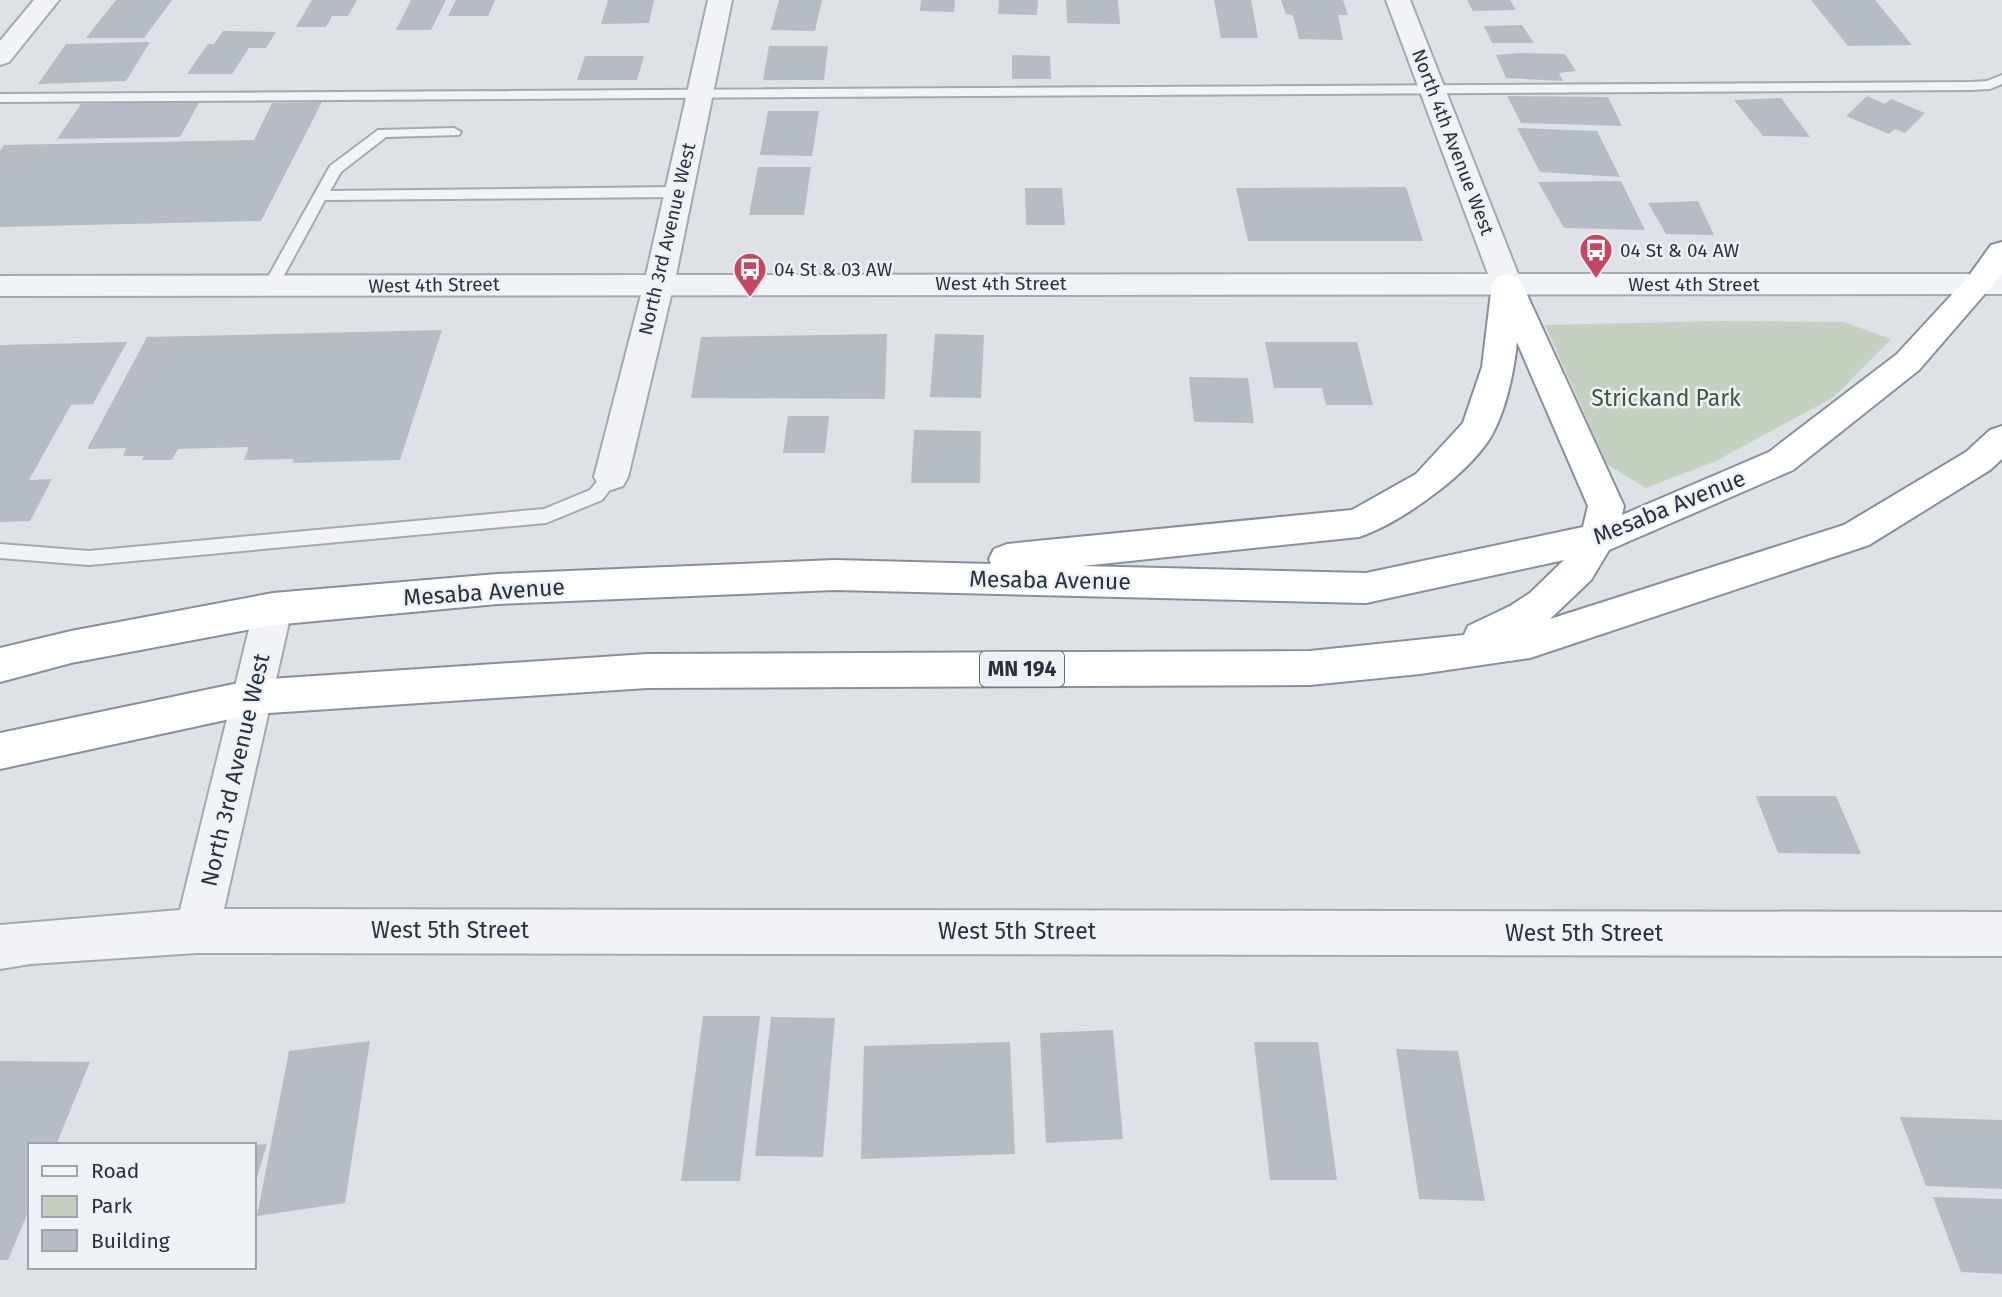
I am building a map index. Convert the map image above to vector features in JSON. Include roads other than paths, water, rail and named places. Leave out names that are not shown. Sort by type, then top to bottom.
[{"type":"highway","name":"Mesaba Avenue","points":[[0,665],[83,645],[274,609],[496,589],[835,575],[1366,587],[1611,535],[1781,461],[1908,362],[1990,284],[2002,252]]},
{"type":"highway","points":[[1420,658],[1508,628],[1548,599],[1578,570],[1597,538],[1606,506],[1507,284]]},
{"type":"highway","points":[[835,575],[1359,523],[1428,483],[1478,429],[1498,367],[1507,284]]},
{"type":"highway","name":"MN 194","points":[[0,751],[253,697],[647,671],[1310,668],[1420,658],[1530,642],[1856,535],[1978,461],[2002,439]]},
{"type":"street","points":[[0,57],[47,0]]},
{"type":"street","name":"North 3rd Avenue West","points":[[611,477],[659,283],[720,0]]},
{"type":"street","name":"North 4th Avenue West","points":[[1398,0],[1507,284]]},
{"type":"street","name":"West 4th Street","points":[[0,286],[659,283],[1990,284]]},
{"type":"street","name":"North 3rd Avenue West","points":[[197,931],[274,609]]},
{"type":"street","name":"West 5th Street","points":[[16,945],[197,931],[2002,934]]},
{"type":"lane","points":[[0,98],[1971,86],[1990,85],[2002,79]]},
{"type":"lane","points":[[271,286],[335,169],[383,133],[454,132]]},
{"type":"lane","points":[[320,196],[678,192]]},
{"type":"lane","points":[[0,551],[89,558],[546,516],[596,495],[611,477]]},
{"type":"place","name":"04 St & 04 AW","points":[[1596,280]]},
{"type":"place","name":"04 St & 03 AW","points":[[750,299]]},
{"type":"park label","name":"Strickand Park","points":[[1666,398]]}]
